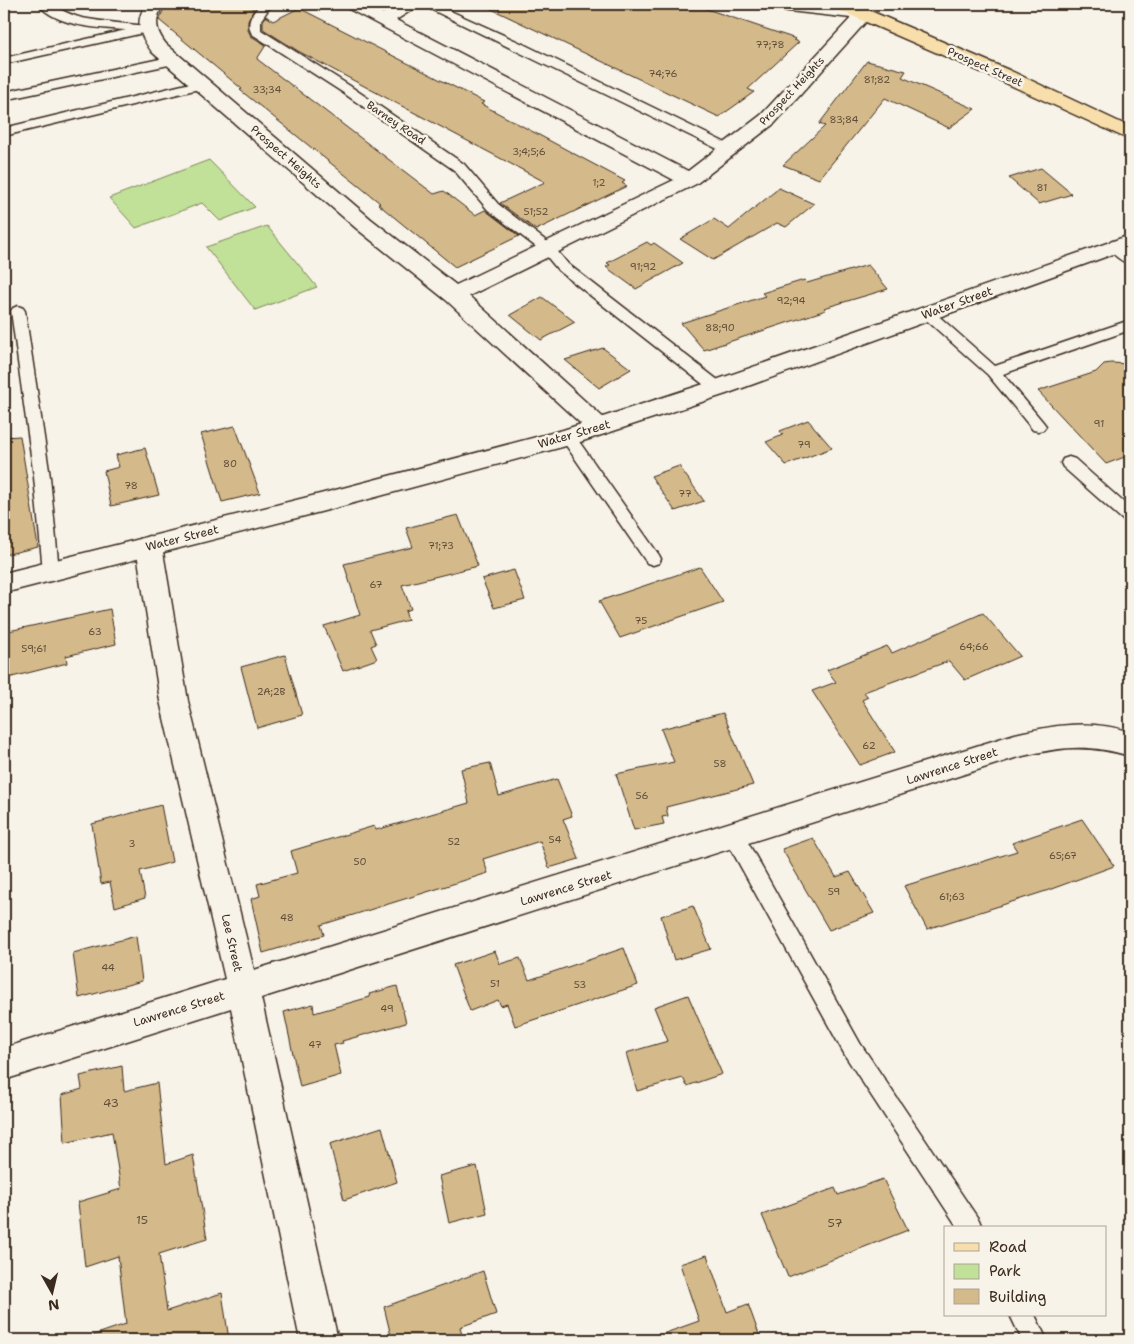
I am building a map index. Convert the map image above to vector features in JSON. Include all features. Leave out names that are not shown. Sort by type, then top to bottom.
[{"type":"main road","name":"Prospect Street","points":[[840,4],[1130,134]]},
{"type":"street","points":[[148,29],[146,21],[155,4]]},
{"type":"street","points":[[353,4],[689,180]]},
{"type":"street","points":[[385,20],[409,4]]},
{"type":"street","points":[[771,4],[864,14]]},
{"type":"street","name":"Prospect Heights","points":[[454,296],[689,180],[768,119],[864,14]]},
{"type":"street","name":"Prospect Heights","points":[[148,29],[149,35],[154,41],[174,60],[350,212],[454,296],[599,427]]},
{"type":"street","name":"Water Street","points":[[4,583],[568,437],[718,388],[928,314],[1125,249]]},
{"type":"street","name":"Lee Street","points":[[149,546],[174,701],[243,989],[319,1340]]},
{"type":"street","name":"Lawrence Street","points":[[4,1064],[734,836],[1015,746],[1050,737],[1087,734],[1107,736],[1130,744]]},
{"type":"lane","points":[[44,4],[48,8],[77,21],[148,29]]},
{"type":"lane","name":"Barney Road","points":[[266,4],[255,17],[254,25],[256,32],[346,89],[459,167],[492,208],[549,250]]},
{"type":"lane","points":[[426,4],[517,45],[730,150]]},
{"type":"lane","points":[[4,61],[148,29]]},
{"type":"lane","points":[[4,96],[174,60]]},
{"type":"lane","points":[[4,132],[203,84]]},
{"type":"lane","points":[[549,250],[564,267],[718,388]]},
{"type":"lane","points":[[18,311],[42,477],[51,571]]},
{"type":"lane","points":[[928,314],[993,372],[1038,426]]},
{"type":"lane","points":[[993,372],[1130,325]]},
{"type":"lane","points":[[568,437],[653,559]]},
{"type":"lane","points":[[1069,463],[1129,514]]},
{"type":"lane","points":[[734,836],[853,1050],[970,1226]]},
{"type":"lane","points":[[1023,1316],[1035,1340]]},
{"type":"green space","points":[[209,160],[255,207],[220,221],[202,203],[136,228],[109,198]]},
{"type":"green space","points":[[267,226],[317,287],[255,310],[206,247]]},
{"type":"building","points":[[166,4],[245,4],[254,9],[248,21],[248,30],[251,36],[266,45],[257,59],[434,194],[444,191],[475,215],[485,210],[519,236],[455,267],[378,204],[380,203],[240,90],[242,89],[159,20]]},
{"type":"building","points":[[481,4],[692,4],[796,39],[794,40],[799,42],[748,89],[754,92],[719,117]]},
{"type":"building","points":[[299,8],[484,102],[481,104],[625,181],[622,183],[627,186],[536,230],[500,203],[545,182],[298,51],[263,29],[263,21],[266,16],[273,21]]},
{"type":"building","points":[[867,61],[906,71],[902,77],[975,109],[949,128],[885,98],[819,179],[783,165],[825,126],[819,124]]},
{"type":"building","points":[[1041,168],[1072,194],[1039,204],[1009,178]]},
{"type":"building","points":[[779,188],[814,204],[786,227],[777,223],[713,260],[680,239],[714,219],[729,229]]},
{"type":"building","points":[[647,242],[651,245],[654,243],[683,263],[636,289],[606,267],[610,265],[607,263]]},
{"type":"building","points":[[868,265],[888,289],[824,308],[826,310],[704,350],[681,323],[765,296],[762,293],[804,280],[807,283]]},
{"type":"building","points":[[542,297],[575,322],[541,340],[510,315]]},
{"type":"building","points":[[603,348],[631,369],[599,388],[565,360]]},
{"type":"building","points":[[1104,364],[1130,364],[1130,455],[1106,464],[1038,391],[1096,372]]},
{"type":"building","points":[[808,420],[832,448],[786,465],[766,442],[783,435],[780,431]]},
{"type":"building","points":[[235,426],[260,493],[222,502],[201,434]]},
{"type":"building","points":[[20,436],[38,547],[4,555],[4,437]]},
{"type":"building","points":[[145,448],[159,495],[111,506],[104,471],[119,467],[116,455]]},
{"type":"building","points":[[679,466],[704,501],[675,511],[651,476]]},
{"type":"building","points":[[458,515],[478,566],[402,585],[411,609],[405,611],[408,620],[370,630],[376,644],[371,646],[377,659],[343,671],[324,626],[360,615],[344,564],[413,547],[406,528]]},
{"type":"building","points":[[700,567],[723,602],[620,638],[599,601]]},
{"type":"building","points":[[514,570],[525,600],[494,608],[482,579]]},
{"type":"building","points":[[110,609],[116,644],[66,656],[67,663],[4,679],[4,632]]},
{"type":"building","points":[[983,613],[1020,656],[965,680],[949,661],[864,692],[868,697],[862,700],[895,752],[860,765],[812,691],[836,682],[827,670],[887,646],[892,653]]},
{"type":"building","points":[[285,655],[302,715],[257,728],[241,667]]},
{"type":"building","points":[[723,713],[753,785],[666,807],[668,816],[662,817],[664,824],[634,830],[616,774],[674,762],[661,729]]},
{"type":"building","points":[[490,763],[499,796],[557,779],[572,816],[563,819],[579,859],[549,868],[540,841],[483,859],[488,873],[321,925],[324,935],[263,953],[251,899],[260,896],[257,884],[297,873],[291,851],[374,826],[376,830],[469,803],[461,769]]},
{"type":"building","points":[[161,805],[172,862],[140,871],[145,898],[115,907],[110,882],[101,884],[92,824]]},
{"type":"building","points":[[1082,819],[1114,866],[1046,891],[927,929],[904,886],[1017,851],[1012,843]]},
{"type":"building","points":[[813,838],[836,877],[850,872],[874,913],[829,930],[782,849]]},
{"type":"building","points":[[693,906],[711,949],[674,960],[661,916]]},
{"type":"building","points":[[136,936],[142,981],[79,998],[73,953]]},
{"type":"building","points":[[624,948],[638,985],[515,1026],[507,1004],[501,1006],[498,1000],[470,1011],[453,965],[495,951],[500,964],[520,958],[529,980]]},
{"type":"building","points":[[397,986],[406,1023],[334,1045],[341,1075],[300,1087],[284,1012],[313,1004],[314,1013],[370,997],[369,994]]},
{"type":"building","points":[[688,995],[722,1074],[687,1086],[683,1078],[637,1091],[626,1053],[668,1041],[654,1007]]},
{"type":"building","points":[[122,1066],[124,1091],[157,1083],[166,1164],[193,1155],[207,1239],[159,1254],[167,1311],[222,1293],[229,1340],[95,1340],[94,1335],[126,1324],[118,1256],[85,1267],[78,1202],[121,1189],[112,1132],[65,1143],[62,1095],[82,1089],[80,1076]]},
{"type":"building","points":[[382,1127],[397,1182],[344,1200],[330,1144]]},
{"type":"building","points":[[477,1166],[487,1213],[449,1223],[439,1176]]},
{"type":"building","points":[[883,1179],[908,1230],[788,1277],[762,1215],[835,1188],[838,1195]]},
{"type":"building","points":[[707,1255],[727,1312],[748,1304],[761,1340],[658,1340],[657,1336],[699,1321],[680,1264]]},
{"type":"building","points":[[483,1271],[496,1314],[460,1327],[463,1340],[392,1340],[384,1307]]}]
